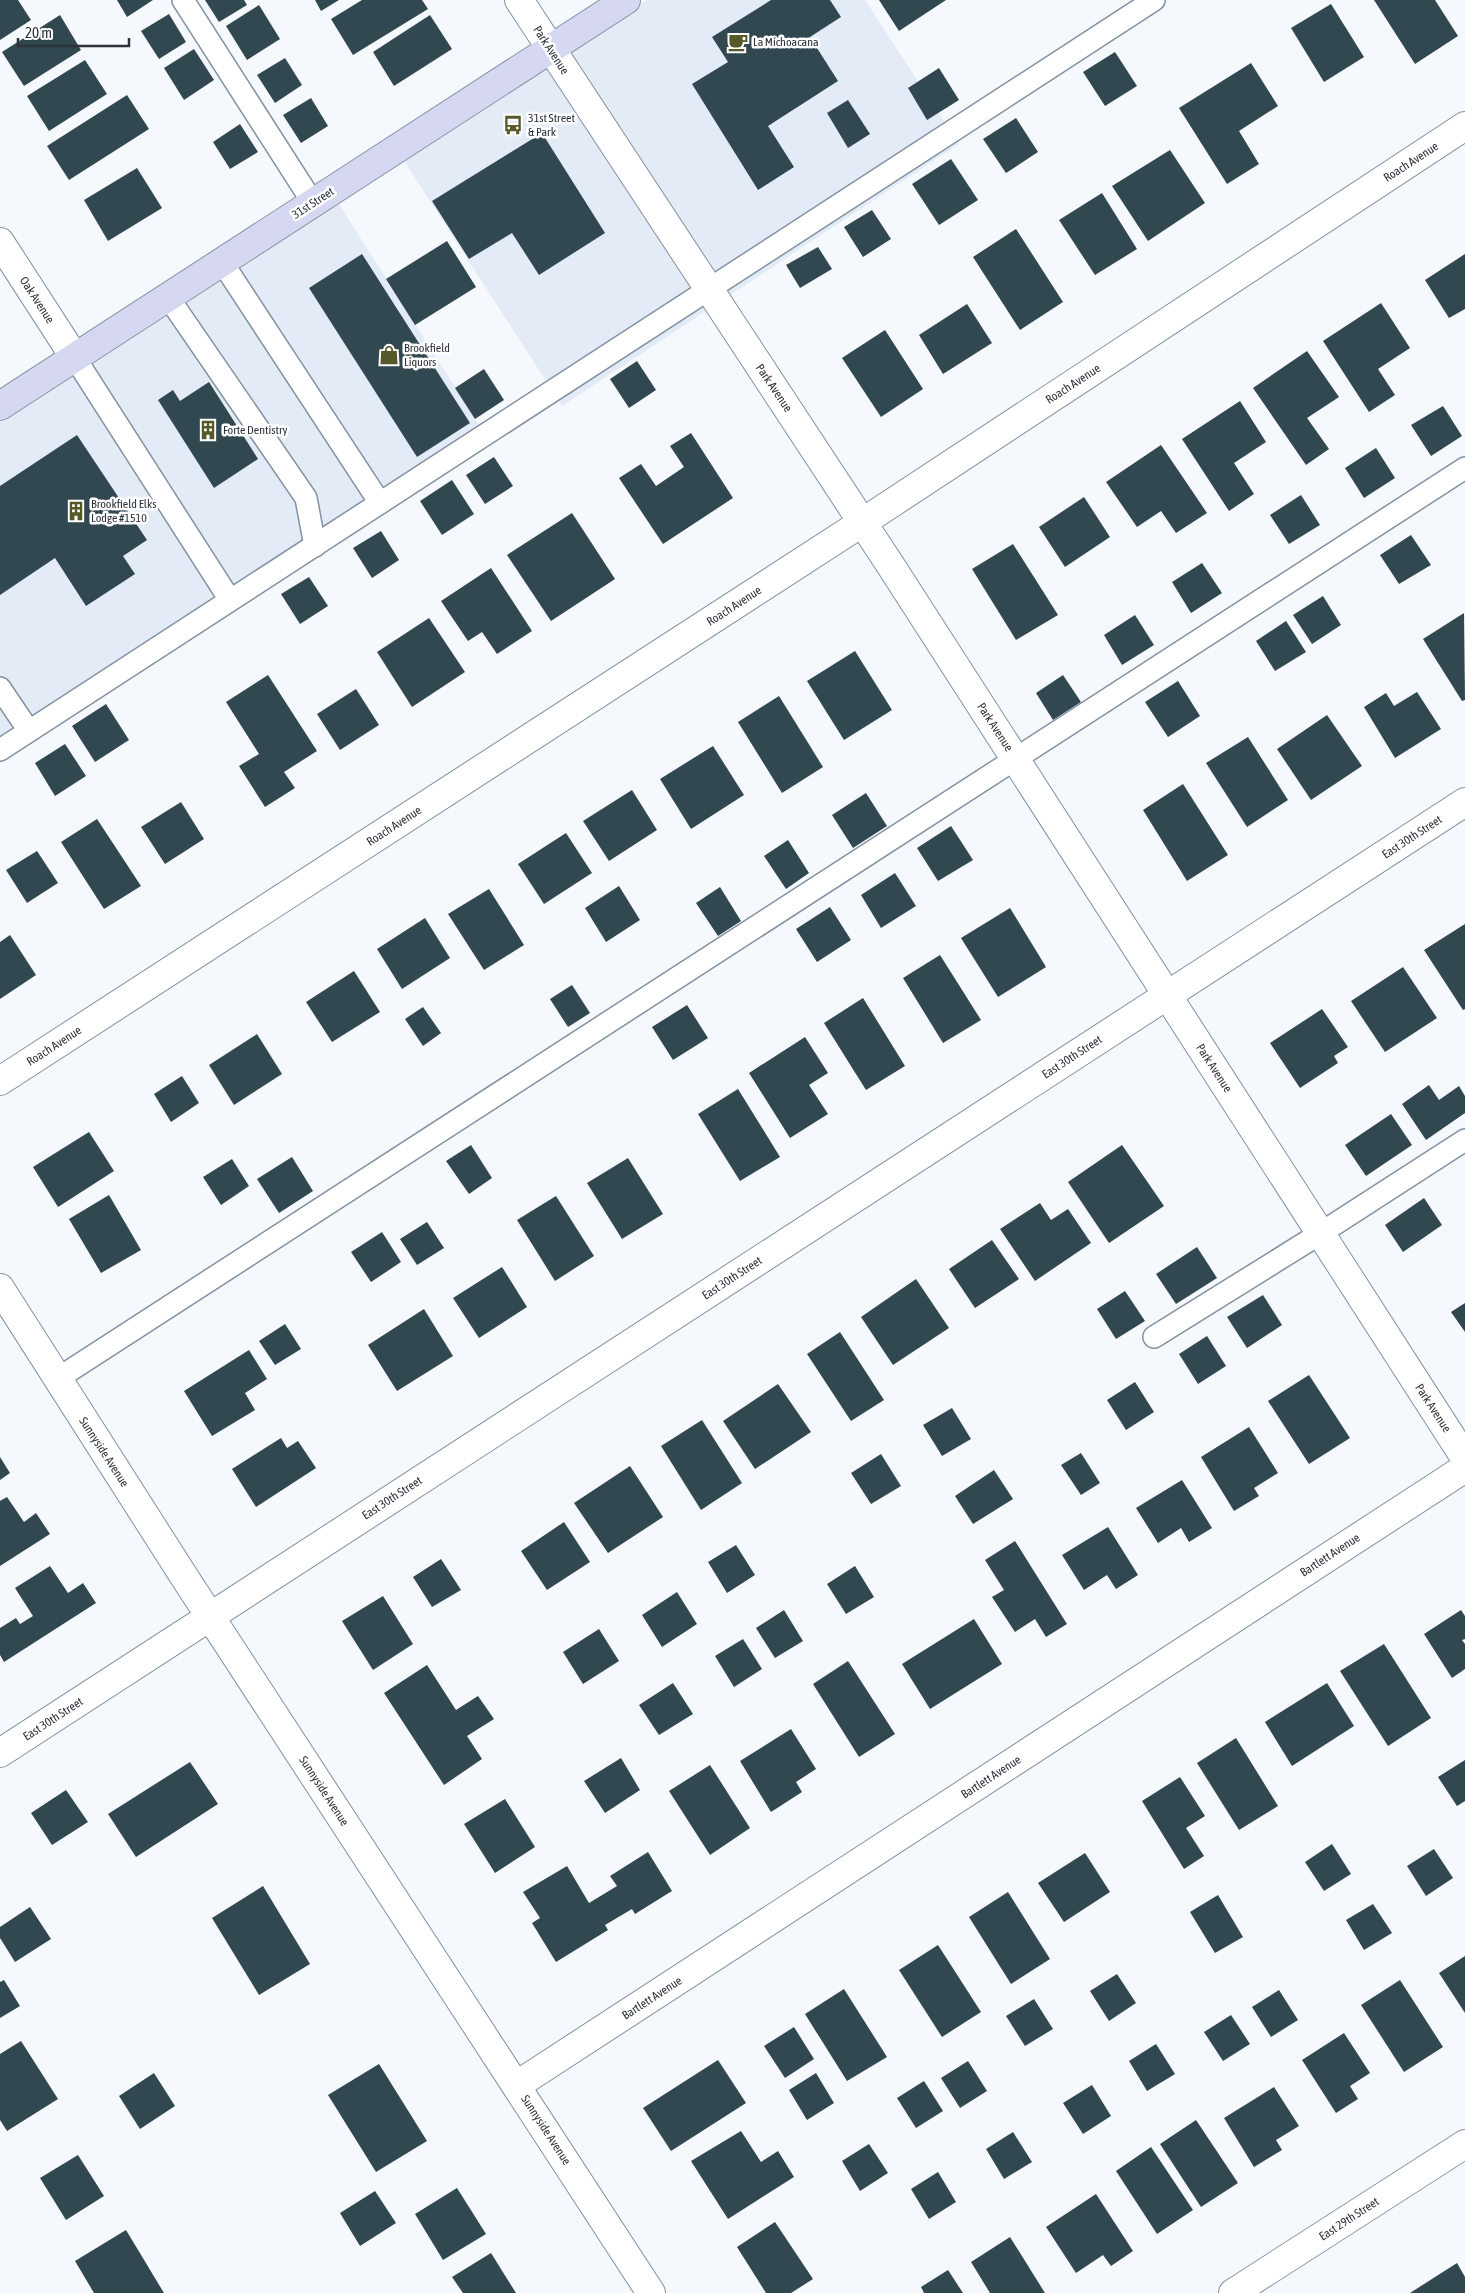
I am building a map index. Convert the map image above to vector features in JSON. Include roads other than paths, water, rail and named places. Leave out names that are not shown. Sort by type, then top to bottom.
[{"type":"main road","name":"31st Street","points":[[0,406],[626,0]]},
{"type":"street","name":"Park Avenue","points":[[519,0],[863,522],[1465,1458]]},
{"type":"street","name":"Roach Avenue","points":[[0,1081],[863,522],[1465,126]]},
{"type":"street","name":"Oak Avenue","points":[[0,242],[74,358]]},
{"type":"street","name":"East 30th Street","points":[[0,1753],[1465,802]]},
{"type":"street","name":"Sunnyside Avenue","points":[[0,1288],[210,1616],[651,2293]]},
{"type":"street","name":"Bartlett Avenue","points":[[517,2086],[1465,1468]]},
{"type":"street","name":"East 29th Street","points":[[1233,2293],[1465,2144]]},
{"type":"lane","points":[[183,0],[313,203]]},
{"type":"lane","points":[[0,750],[1154,0]]},
{"type":"lane","points":[[222,262],[380,503]]},
{"type":"lane","points":[[168,297],[306,498],[315,546]]},
{"type":"lane","points":[[74,358],[230,600]]},
{"type":"lane","points":[[57,1379],[1465,468]]},
{"type":"lane","points":[[0,688],[29,731]]},
{"type":"lane","points":[[1154,1337],[1465,1140]]},
{"type":"place","name":"La Michoacana","points":[[738,42]]},
{"type":"place","name":"31st Street & Park","points":[[513,125]]},
{"type":"place","name":"Brookfield Liquors","points":[[389,355]]},
{"type":"place","name":"Forte Dentistry","points":[[208,430]]},
{"type":"place","name":"Brookfield Elks Lodge #1510","points":[[76,511]]}]
